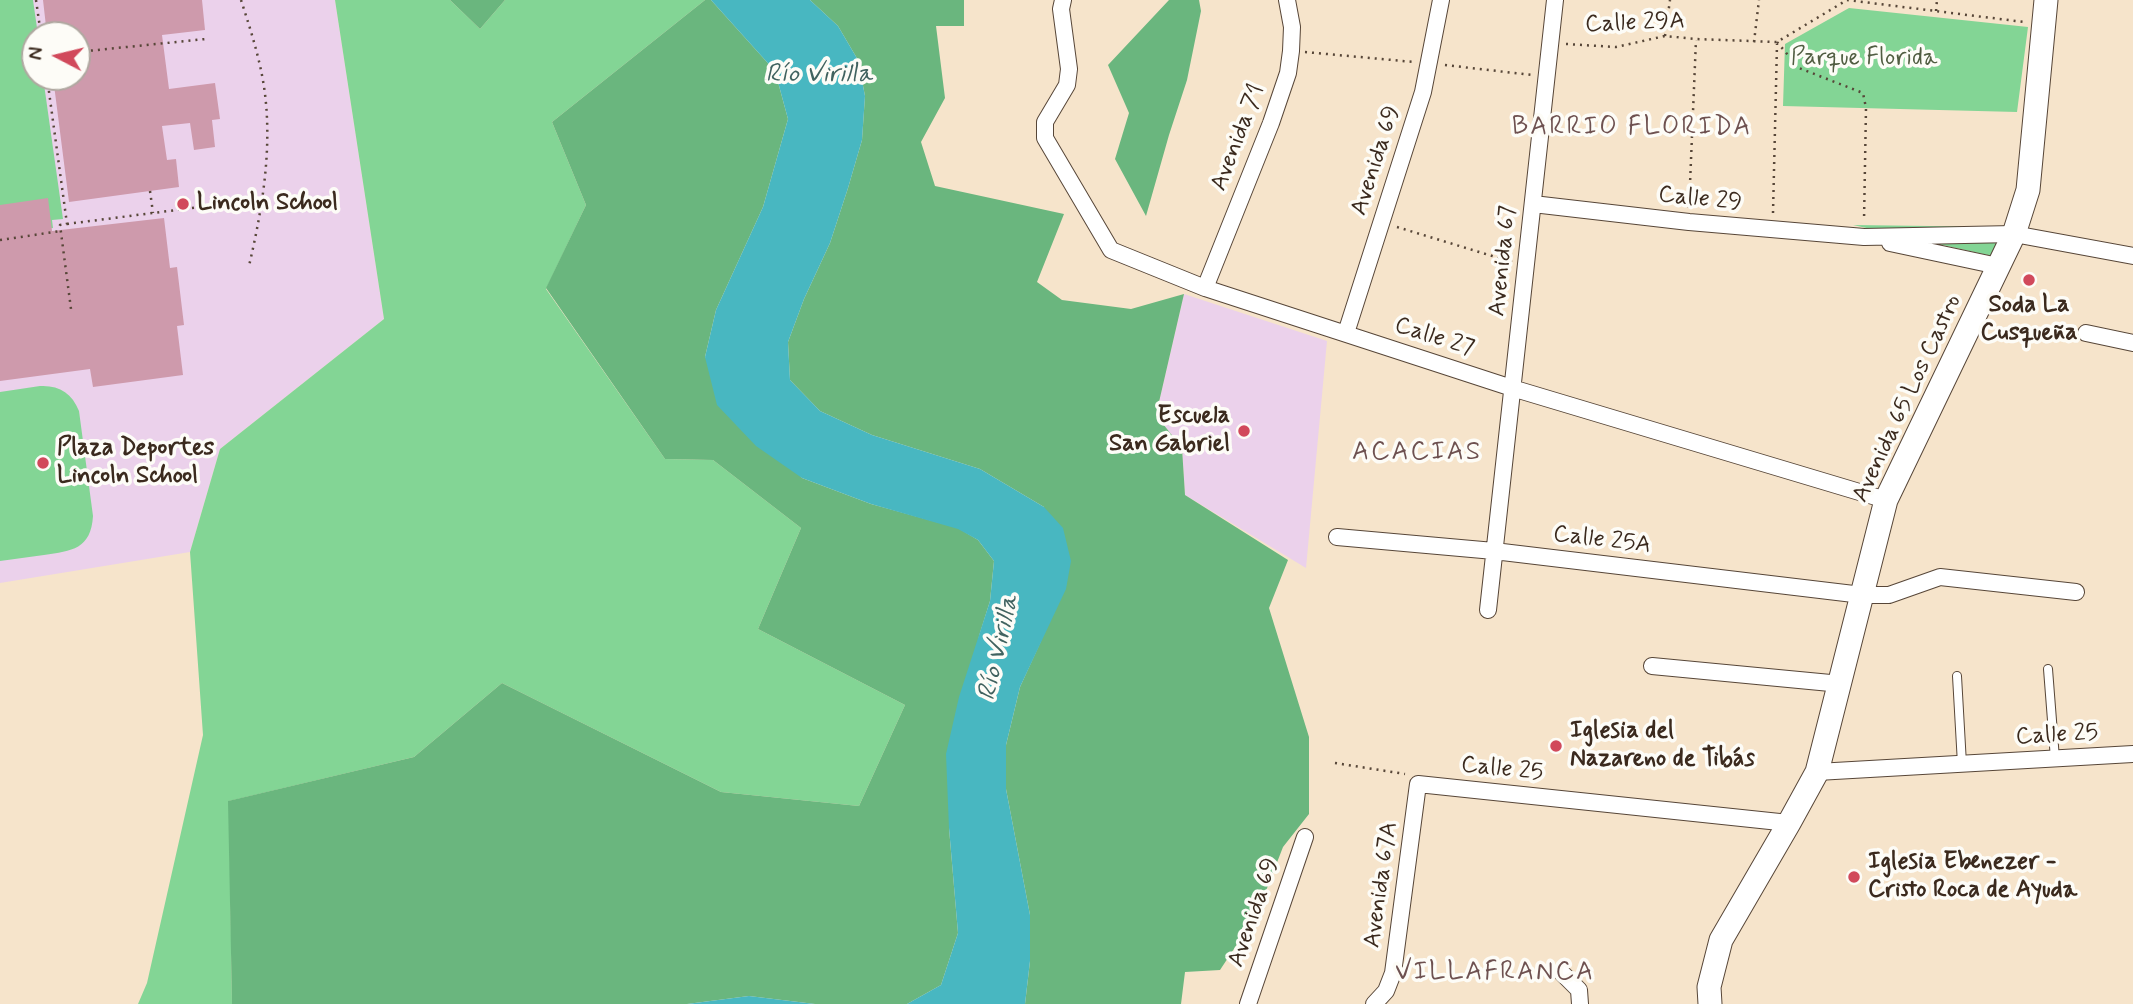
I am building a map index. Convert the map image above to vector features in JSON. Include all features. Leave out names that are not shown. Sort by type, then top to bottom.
[{"type":"street","name":"Calle 27","points":[[1063,0],[1061,9],[1069,69],[1067,85],[1045,122],[1045,138],[1111,250],[1205,288],[1513,388],[1886,499]]},
{"type":"street","name":"Avenida 71","points":[[1205,288],[1271,123],[1288,73],[1292,27],[1287,0]]},
{"type":"street","name":"Avenida 69","points":[[1346,333],[1423,92],[1441,0]]},
{"type":"street","name":"Avenida 67","points":[[1488,610],[1555,0]]},
{"type":"street","name":"Avenida 65 Los Castro","points":[[1710,1004],[1709,987],[1721,940],[1816,772],[1886,499],[2014,234],[2028,190],[2046,0]]},
{"type":"street","name":"Calle 29","points":[[1533,204],[1689,222],[1864,237],[2014,234],[2133,256]]},
{"type":"street","name":"Calle 29","points":[[1864,237],[1998,266]]},
{"type":"street","points":[[2086,333],[2133,343]]},
{"type":"street","name":"Calle 25A","points":[[1337,537],[1494,551],[1862,595],[1889,595],[1940,577],[2076,592]]},
{"type":"street","points":[[1652,666],[1840,684]]},
{"type":"street","name":"Calle 25","points":[[1816,772],[2133,754]]},
{"type":"street","name":"Calle 25","points":[[1418,784],[1789,823]]},
{"type":"street","name":"Avenida 67A","points":[[1374,1004],[1386,991],[1393,973],[1418,784]]},
{"type":"street","name":"Avenida 69","points":[[1248,1004],[1305,837]]},
{"type":"street","points":[[1562,973],[1579,990],[1580,1004]]},
{"type":"lane","points":[[2048,669],[2055,759]]},
{"type":"lane","points":[[1958,677],[1962,764]]},
{"type":"path","points":[[36,0],[39,21]]},
{"type":"path","points":[[241,0],[259,58],[265,95],[267,159],[263,199],[249,266]]},
{"type":"path","points":[[1665,36],[1670,0]]},
{"type":"path","points":[[1754,41],[1759,0]]},
{"type":"path","points":[[1777,42],[1847,0],[2045,24]]},
{"type":"path","points":[[1936,10],[1937,0]]},
{"type":"path","name":"Calle 29A","points":[[1550,43],[1616,47],[1665,36],[1777,42]]},
{"type":"path","points":[[91,51],[206,39]]},
{"type":"path","points":[[1689,222],[1696,39]]},
{"type":"path","points":[[1777,42],[1799,68],[1863,93],[1866,108],[1864,237]]},
{"type":"path","points":[[1772,230],[1777,42]]},
{"type":"path","points":[[49,91],[67,224]]},
{"type":"path","points":[[150,191],[153,213]]},
{"type":"path","points":[[71,309],[60,225],[263,199]]},
{"type":"path","points":[[1381,222],[1526,266]]},
{"type":"path","points":[[0,240],[61,231]]},
{"type":"path","points":[[1335,763],[1410,775],[1418,784]]},
{"type":"shaded area","name":"Lincoln School","points":[[0,0],[335,0],[384,319],[220,449],[190,552],[0,583]]},
{"type":"shaded area","name":"Escuela San Gabriel","points":[[1184,294],[1327,341],[1306,568],[1185,495],[1182,448],[1156,415]]},
{"type":"green space","points":[[0,0],[33,0],[36,21],[21,21],[21,91],[45,91],[63,219],[52,220],[53,228],[0,235]]},
{"type":"green space","points":[[335,0],[450,0],[480,29],[505,0],[705,0],[552,122],[586,205],[546,289],[665,459],[713,460],[801,528],[758,629],[905,705],[859,806],[721,792],[502,683],[414,757],[229,801],[232,1004],[138,1004],[147,983],[203,735],[190,552],[220,449],[384,319]]},
{"type":"green space","points":[[450,0],[505,0],[480,29]]},
{"type":"green space","points":[[705,0],[711,0],[775,71],[788,119],[763,207],[716,310],[705,357],[802,478],[871,504],[958,528],[978,540],[994,561],[990,601],[979,636],[949,828],[958,933],[941,985],[907,1004],[815,1004],[749,996],[687,1004],[232,1004],[228,801],[414,757],[502,683],[721,792],[859,806],[905,705],[758,629],[801,528],[713,460],[665,459],[546,288],[586,205],[552,122]]},
{"type":"green space","points":[[810,0],[964,0],[964,26],[936,26],[945,98],[921,142],[935,186],[1064,214],[1037,282],[1062,300],[1131,309],[1184,294],[1156,415],[1182,448],[1185,495],[1288,560],[1269,608],[1309,737],[1309,814],[1283,847],[1257,914],[1220,970],[1185,972],[1181,1004],[1025,1004],[1030,961],[1030,915],[1006,789],[1006,745],[1020,687],[1041,641],[1044,507],[980,469],[872,435],[820,411],[790,380],[788,342],[830,243],[848,188],[862,140],[865,96],[858,60],[838,26]]},
{"type":"green space","points":[[1169,0],[1199,0],[1201,11],[1187,80],[1146,216],[1115,159],[1129,113],[1108,65]]},
{"type":"green space","name":"Parque Florida","points":[[1849,8],[2028,27],[2017,112],[1783,106],[1785,44]]},
{"type":"green space","points":[[1853,225],[2006,227],[1992,256]]},
{"type":"green space","name":"Plaza Deportes Lincoln School","points":[[40,386],[64,391],[73,399],[79,411],[93,516],[91,527],[84,542],[71,550],[0,561],[0,392]]},
{"type":"water","name":"Río Virilla","points":[[711,0],[810,0],[838,26],[858,60],[865,96],[862,140],[830,243],[788,342],[790,380],[820,411],[872,435],[980,469],[1044,507],[1063,528],[1071,561],[1066,589],[1020,687],[1006,745],[1006,789],[1030,915],[1030,961],[1025,1004],[907,1004],[941,985],[958,933],[946,754],[959,697],[990,601],[994,561],[978,540],[958,529],[871,504],[802,478],[756,446],[717,405],[705,357],[716,310],[763,207],[788,119],[775,71]]},
{"type":"water","points":[[749,996],[815,1004],[687,1004]]},
{"type":"building","points":[[43,0],[202,0],[205,30],[162,35],[169,89],[215,83],[220,119],[212,120],[215,147],[194,150],[190,123],[162,126],[167,160],[176,159],[179,187],[69,202],[55,91],[91,91],[91,21],[45,21]]},
{"type":"building","points":[[48,198],[52,231],[164,218],[170,268],[177,267],[184,325],[177,326],[183,375],[93,387],[90,369],[0,381],[0,205]]},
{"type":"place","name":"Lincoln School","points":[[183,204]]},
{"type":"place","name":"Soda La Cusqueña","points":[[2029,280]]},
{"type":"place","name":"Escuela San Gabriel","points":[[1244,431]]},
{"type":"place","name":"Plaza Deportes Lincoln School","points":[[43,463]]},
{"type":"place","name":"Iglesia del Nazareno de Tibás","points":[[1556,746]]},
{"type":"place","name":"Iglesia Ebenezer - Cristo Roca de Ayuda","points":[[1854,877]]},
{"type":"district","name":"BARRIO FLORIDA","points":[[1632,129]]},
{"type":"district","name":"ACACIAS","points":[[1417,454]]},
{"type":"district","name":"VILLAFRANCA","points":[[1495,974]]}]
